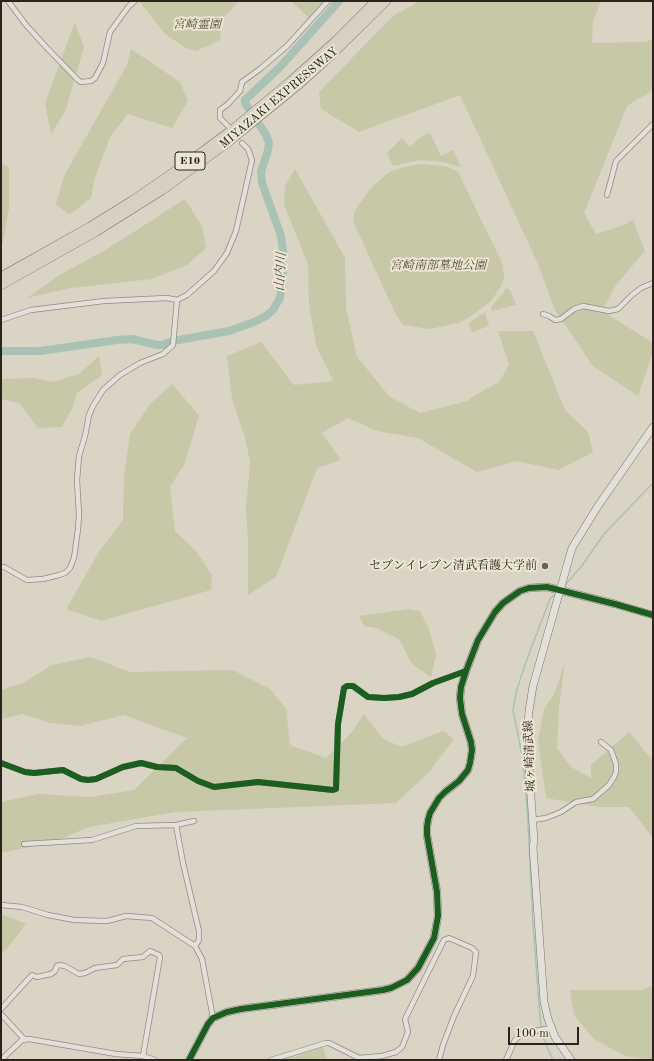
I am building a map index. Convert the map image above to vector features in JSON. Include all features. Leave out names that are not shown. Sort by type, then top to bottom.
[{"type":"highway","points":[[360,18],[372,1]]},
{"type":"highway","name":"MIYAZAKI EXPRESSWAY","points":[[1,277],[96,223],[132,201],[186,164],[267,102],[336,41],[376,1]]},
{"type":"highway","name":"MIYAZAKI EXPRESSWAY","points":[[1,285],[68,248],[162,190],[246,128],[330,56],[386,1]]},
{"type":"highway","points":[[330,56],[359,34],[394,1]]},
{"type":"street","points":[[8,1],[47,48],[81,82],[90,81],[95,78],[103,63],[110,32],[129,6],[135,1]]},
{"type":"street","points":[[228,126],[220,118],[220,110],[240,91],[242,82],[287,46],[328,1]]},
{"type":"street","points":[[607,195],[616,161],[653,124]]},
{"type":"street","points":[[1,320],[31,310],[104,301],[167,298],[177,300],[188,295],[214,271],[227,253],[236,231],[252,160],[248,149],[242,143]]},
{"type":"street","points":[[543,314],[555,320],[561,319],[574,309],[583,306],[609,311],[618,309],[641,288],[653,283]]},
{"type":"street","points":[[1,567],[4,567],[27,580],[43,579],[59,575],[65,573],[70,568],[74,558],[78,529],[79,515],[77,480],[79,456],[89,415],[97,398],[108,384],[135,366],[163,354],[174,345],[177,300]]},
{"type":"street","name":"城ヶ崎清武線","points":[[571,1060],[560,1045],[551,1028],[544,1002],[527,738],[529,711],[533,686],[572,548],[580,533],[653,427]]},
{"type":"street","points":[[189,1060],[208,1024],[213,1018],[227,1012],[383,990],[391,988],[407,980],[418,968],[434,938],[438,916],[437,892],[427,835],[428,820],[430,813],[439,798],[459,781],[468,770],[472,750],[462,714],[460,698],[461,688],[466,671],[486,625],[503,602],[529,588],[560,588],[653,615]]},
{"type":"street","points":[[1,763],[25,772],[34,773],[63,770],[82,779],[88,780],[96,779],[123,767],[140,763],[176,768],[198,782],[214,787],[258,782],[333,790],[336,789],[338,724],[344,688],[347,686],[353,686],[368,697],[399,697],[412,694],[433,683],[466,671]]},
{"type":"street","points":[[532,820],[546,818],[561,812],[576,802],[592,799],[609,785],[614,777],[616,764],[610,750],[601,742]]},
{"type":"street","points":[[24,844],[92,840],[136,826],[176,825],[194,822]]},
{"type":"street","points":[[176,825],[183,864],[199,931],[199,940],[196,946]]},
{"type":"street","points":[[1,905],[22,907],[48,915],[74,920],[107,921],[126,916],[152,918],[196,946],[202,958],[213,1018]]},
{"type":"street","points":[[271,1060],[326,1043],[329,1043],[359,1058],[382,1056],[396,1052],[402,1047],[408,1032],[405,1019],[444,940],[449,938],[472,948],[476,952],[473,976],[454,1016],[439,1060]]},
{"type":"street","points":[[1,1009],[32,976],[37,977],[51,974],[55,971],[57,966],[65,966],[79,974],[95,968],[117,965],[123,959],[143,957],[150,951],[159,955],[160,957],[143,1056]]},
{"type":"street","points":[[1,1014],[25,1040]]},
{"type":"street","points":[[506,1060],[516,1040],[523,1033],[551,1028]]},
{"type":"street","points":[[1,1060],[19,1043],[29,1039],[116,1054],[143,1056],[155,1060]]},
{"type":"green space","name":"宮崎霊園","points":[[139,1],[239,1],[222,19],[220,40],[196,51],[186,48],[165,34]]},
{"type":"green space","points":[[291,1],[324,1],[310,19]]},
{"type":"green space","points":[[420,1],[601,1],[593,21],[592,43],[645,42],[653,39],[653,90],[627,106],[584,213],[596,234],[621,226],[633,220],[645,251],[616,285],[602,311],[653,343],[653,351],[638,396],[593,366],[555,310],[538,264],[460,95],[359,132],[321,109],[319,92],[393,16]]},
{"type":"green space","points":[[75,22],[84,47],[66,109],[51,135],[45,103]]},
{"type":"green space","points":[[131,49],[180,82],[188,101],[172,128],[128,114],[110,137],[94,181],[91,198],[69,215],[56,204],[64,176],[127,65]]},
{"type":"green space","points":[[430,133],[441,156],[453,150],[461,167],[443,162],[420,160],[393,166],[387,153],[402,138],[410,147],[421,137]]},
{"type":"green space","points":[[1,163],[9,167],[9,208],[3,243],[1,244]]},
{"type":"green space","name":"宮崎南部墓地公園","points":[[419,164],[445,166],[458,172],[503,265],[504,279],[491,301],[470,317],[458,323],[430,329],[403,325],[396,315],[353,221],[355,210],[372,187],[388,173],[400,168]]},
{"type":"green space","points":[[295,169],[345,258],[346,308],[357,357],[390,397],[420,413],[467,401],[499,382],[509,365],[498,331],[533,331],[565,410],[588,432],[593,452],[559,470],[516,461],[477,472],[418,438],[377,431],[348,418],[322,433],[341,460],[317,468],[276,577],[248,595],[246,508],[250,462],[245,437],[232,399],[227,356],[261,342],[294,385],[333,381],[316,345],[309,305],[308,264],[284,205],[285,186]]},
{"type":"green space","points":[[185,199],[202,226],[206,248],[187,265],[152,279],[71,288],[27,298],[61,274],[104,251]]},
{"type":"green space","points":[[506,288],[510,290],[516,305],[492,311],[491,307]]},
{"type":"green space","points":[[485,312],[489,326],[472,332],[469,323]]},
{"type":"green space","points":[[99,356],[102,375],[77,393],[72,409],[62,427],[38,428],[19,403],[1,399],[1,379],[34,378],[53,382],[79,374]]},
{"type":"green space","points":[[172,384],[199,415],[185,463],[170,487],[175,531],[197,552],[212,576],[211,590],[101,621],[66,609],[100,550],[123,520],[124,476],[130,434],[151,403]]},
{"type":"green space","points":[[408,609],[420,611],[429,629],[436,655],[431,677],[412,664],[399,639],[376,628],[364,626],[359,616]]},
{"type":"green space","points":[[91,657],[130,672],[233,670],[270,689],[286,709],[290,745],[326,758],[352,732],[364,714],[382,738],[401,747],[443,731],[454,739],[429,772],[396,803],[176,812],[89,827],[53,842],[1,853],[1,802],[38,794],[90,797],[134,790],[187,738],[124,715],[80,726],[50,723],[23,714],[1,719],[1,690],[23,683],[52,665]]},
{"type":"green space","points":[[565,662],[559,708],[557,748],[571,767],[591,778],[591,765],[629,732],[653,761],[653,838],[629,807],[598,807],[546,798],[538,740],[544,709],[555,692]]},
{"type":"green space","points":[[1,914],[26,924],[5,951],[1,952]]},
{"type":"green space","points":[[653,986],[653,1060],[625,1056],[594,1039],[574,1015],[570,990],[642,990]]},
{"type":"green space","points":[[323,1047],[327,1060],[285,1060]]},
{"type":"waterway","name":"山内川","points":[[1,351],[40,351],[132,339],[163,345],[173,341],[229,331],[254,322],[266,316],[273,310],[280,298],[283,276],[283,250],[281,236],[262,183],[261,172],[269,143],[266,135],[245,103],[245,100],[280,67],[339,1]]},
{"type":"waterway","points":[[565,585],[581,567],[604,534],[653,483]]},
{"type":"waterway","points":[[553,1060],[542,1035],[540,1018],[523,760],[513,710],[517,689],[527,659],[550,599],[556,593]]},
{"type":"cycle path","points":[[189,1060],[208,1024],[213,1018],[227,1012],[383,990],[391,988],[407,980],[418,968],[434,938],[438,916],[437,892],[427,835],[428,820],[430,813],[439,798],[459,781],[468,770],[472,750],[462,714],[460,698],[461,687],[478,640],[495,612],[503,603],[520,591],[529,588],[547,587],[653,615]]},
{"type":"cycle path","points":[[1,763],[25,772],[34,773],[63,770],[81,779],[88,780],[96,779],[123,767],[141,763],[157,767],[176,768],[198,781],[214,787],[258,782],[333,790],[336,789],[338,724],[344,688],[347,686],[353,686],[368,697],[399,697],[412,694],[433,683],[466,671]]},
{"type":"place","name":"セブンイレブン清武看護大学前","points":[[545,566]]}]
